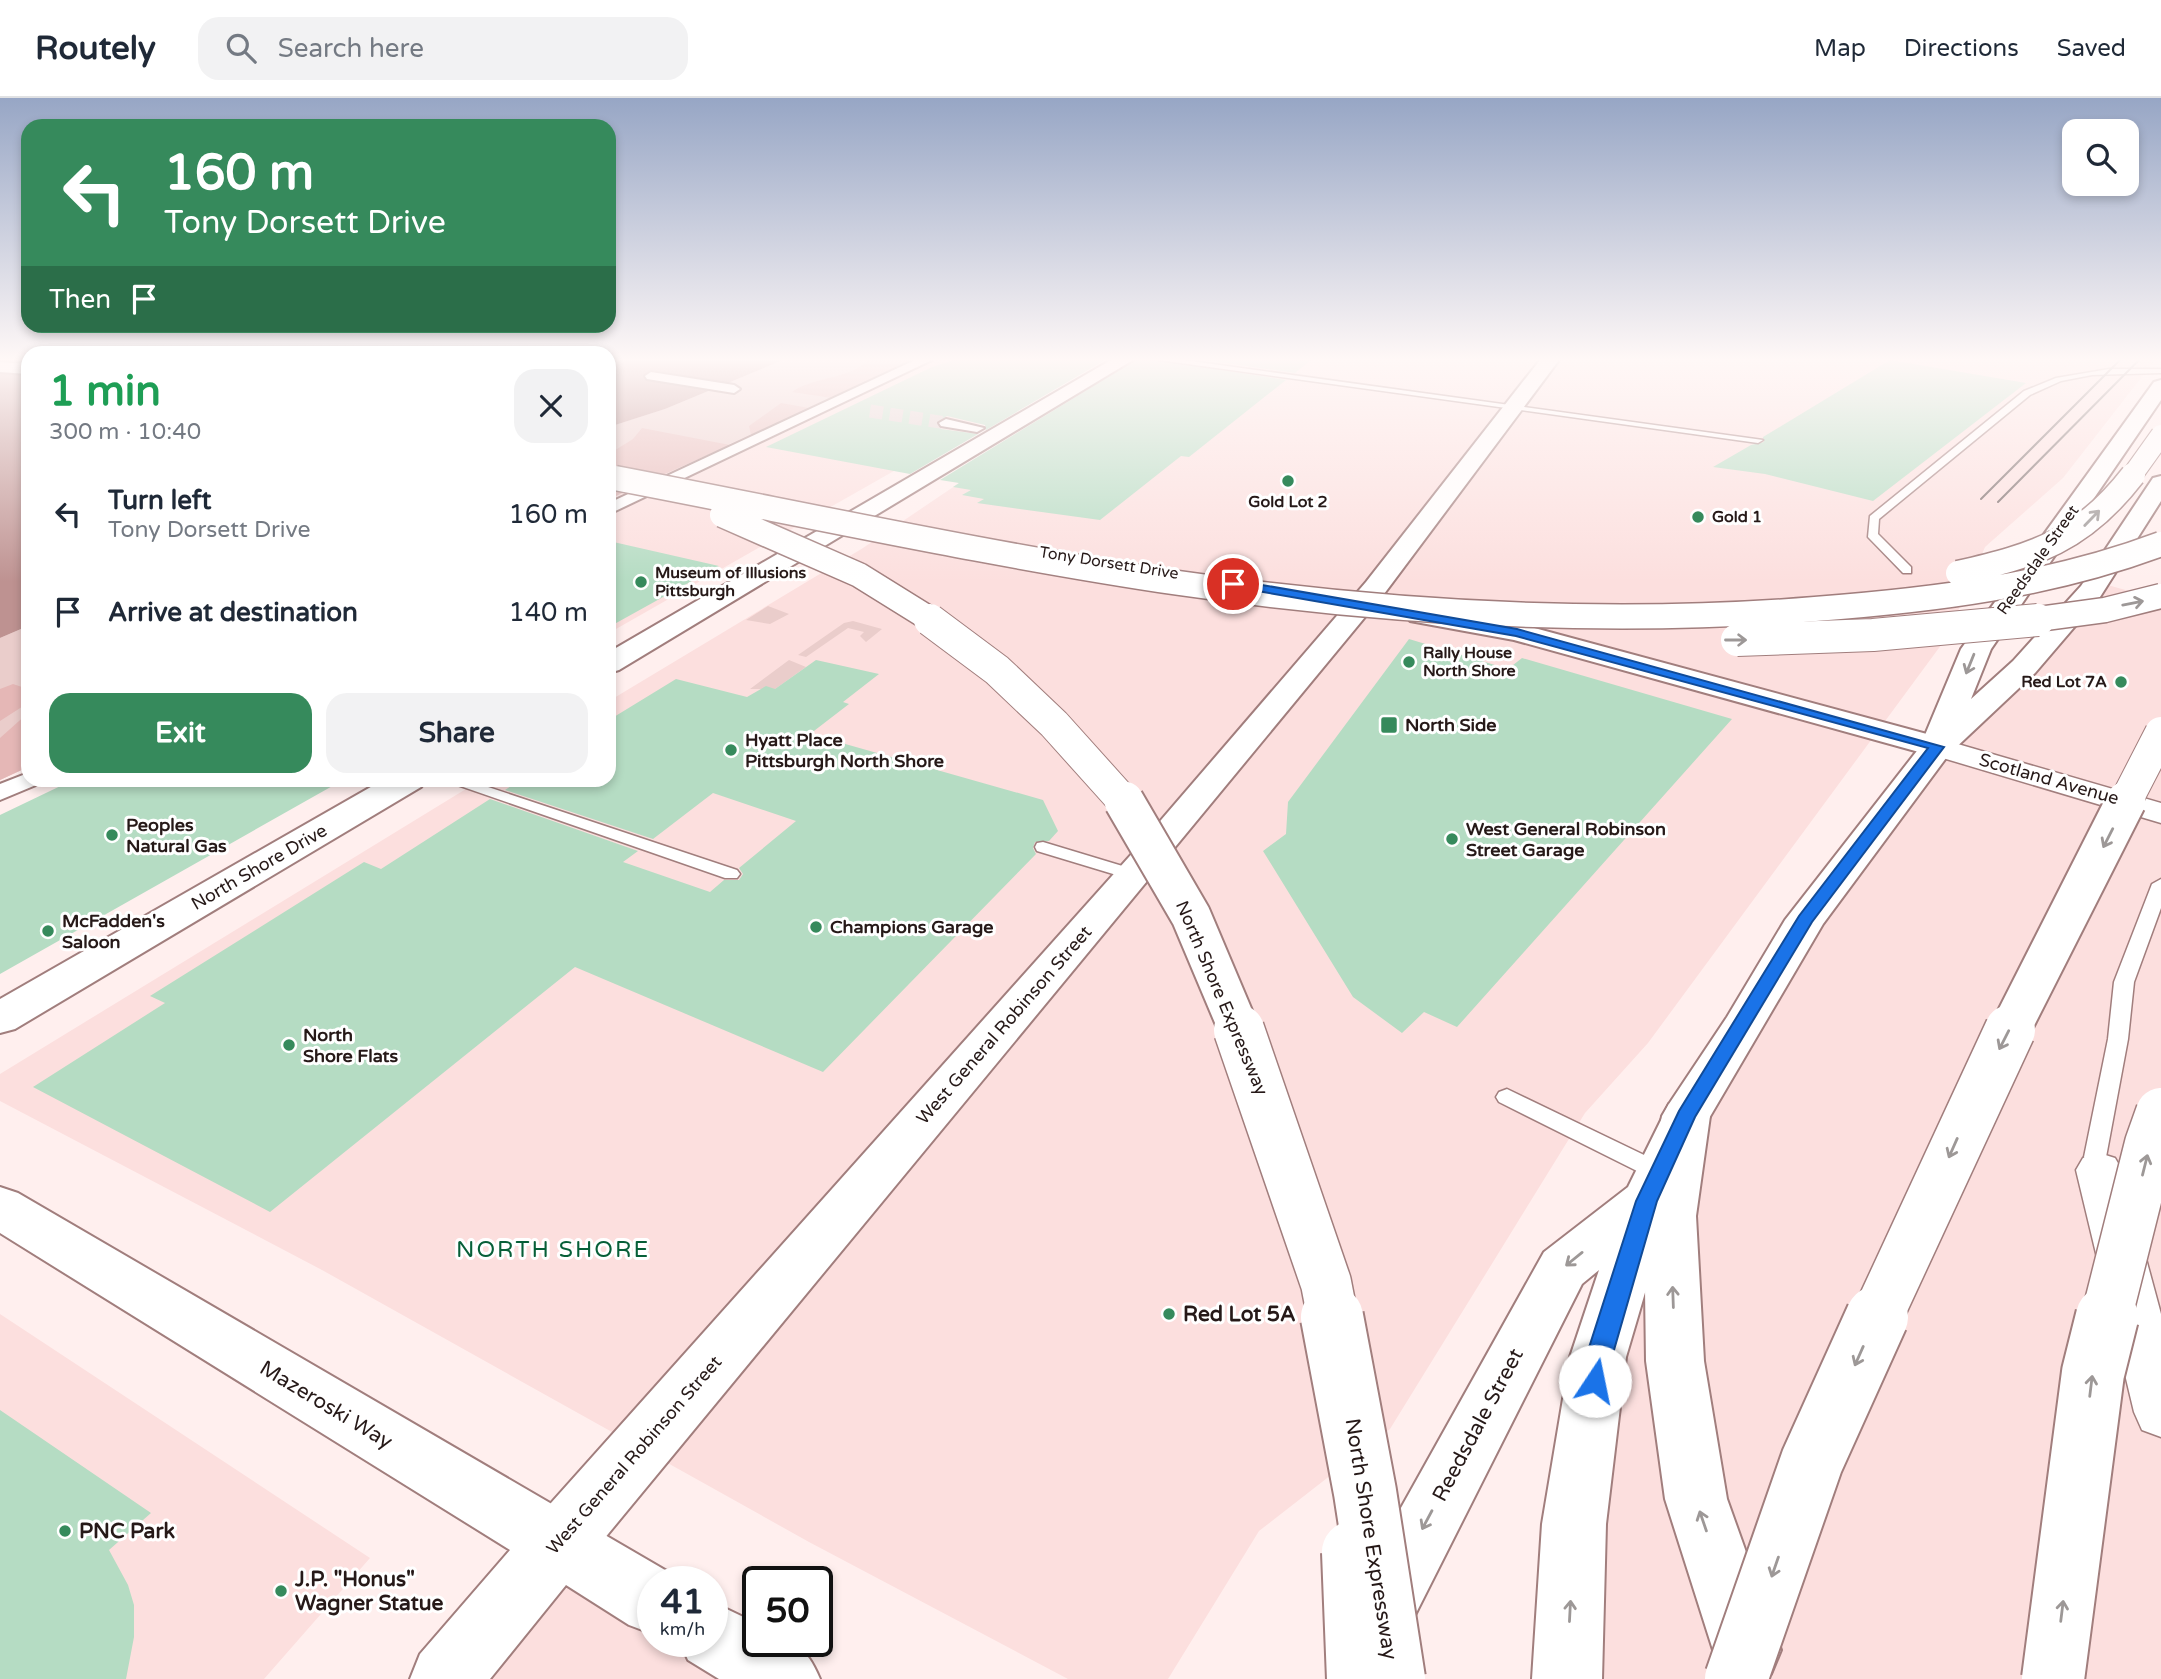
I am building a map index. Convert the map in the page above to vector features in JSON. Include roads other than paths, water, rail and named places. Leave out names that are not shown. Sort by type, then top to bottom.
[{"type":"main road","points":[[616,660],[999,434]]},
{"type":"main road","name":"West General Robinson Street","points":[[445,1679],[1133,875],[1360,605],[1493,434]]},
{"type":"main road","name":"Reedsdale Street","points":[[1937,747],[1976,649],[2127,434]]},
{"type":"main road","points":[[616,485],[965,545],[1257,589],[1410,602],[1544,608],[1675,607],[1790,601],[1901,586],[1987,566],[2042,547],[2085,526],[2135,473],[2161,435]]},
{"type":"main road","name":"Reedsdale Street","points":[[1567,1679],[1574,1524],[1598,1357],[1653,1186],[1686,1116],[1805,920],[1937,747],[2024,667],[2091,591],[2161,483]]},
{"type":"main road","points":[[616,485],[1158,579],[1271,594],[1544,616],[1636,618],[1759,615],[1909,602],[2043,580],[2161,544]]},
{"type":"main road","name":"North Shore Expressway","points":[[616,485],[694,502],[784,538],[876,583],[939,624],[1040,707],[1077,743],[1141,820],[1195,913],[1254,1058],[1309,1248],[1353,1545],[1358,1679]]},
{"type":"main road","name":"North Shore Expressway","points":[[616,485],[685,500],[767,533],[859,575],[934,622],[997,670],[1054,724],[1121,797],[1191,916],[1253,1063],[1326,1283],[1365,1492],[1394,1679]]},
{"type":"main road","name":"Tony Dorsett Drive","points":[[852,520],[1517,632],[1937,747]]},
{"type":"main road","points":[[1271,594],[1527,608],[1635,609],[1784,601],[1909,588],[2036,566],[2099,547],[2161,521]]},
{"type":"main road","points":[[965,545],[1243,600],[1391,621],[1514,632],[1655,640],[1805,639],[1943,631],[2053,618],[2161,596]]},
{"type":"main road","points":[[1736,1679],[1823,1436],[1981,1086],[2161,733]]},
{"type":"main road","name":"North Shore Drive","points":[[0,1018],[396,787]]},
{"type":"main road","points":[[2053,1679],[2093,1373],[2150,1144],[2161,1113]]},
{"type":"main road","points":[[1686,1116],[1670,1216],[1675,1361],[1696,1499],[1756,1679]]},
{"type":"main road","name":"Reedsdale Street","points":[[1347,1679],[1426,1522],[1563,1268],[1653,1186]]},
{"type":"main road","name":"Mazeroski Way","points":[[0,1208],[637,1592]]},
{"type":"main road","points":[[728,1645],[785,1679]]},
{"type":"street","points":[[616,482],[747,434]]},
{"type":"street","name":"Scotland Avenue","points":[[1937,747],[2161,813]]},
{"type":"street","points":[[0,793],[21,783]]},
{"type":"street","points":[[2099,1170],[2161,1412]]},
{"type":"lane","points":[[1712,434],[1758,440]]},
{"type":"lane","points":[[1907,570],[1872,535],[1874,518],[1977,434]]},
{"type":"lane","points":[[471,787],[731,874]]},
{"type":"lane","points":[[1043,846],[1133,875]]},
{"type":"lane","points":[[2099,1170],[2095,1157],[2118,1039],[2124,982],[2161,884]]},
{"type":"lane","points":[[1507,1097],[1653,1186]]},
{"type":"tram line","points":[[1981,499],[2046,434]]},
{"type":"tram line","points":[[1998,502],[2066,434]]},
{"type":"place","name":"Gold Lot 2","points":[[1288,481]]},
{"type":"place","name":"Gold 1","points":[[1698,517]]},
{"type":"place","name":"Museum of Illusions Pittsburgh","points":[[641,582]]},
{"type":"place","name":"Rally House North Shore","points":[[1409,662]]},
{"type":"place","name":"Red Lot 7A","points":[[2121,682]]},
{"type":"place","name":"North Side","points":[[1389,725]]},
{"type":"place","name":"Hyatt Place Pittsburgh North Shore","points":[[731,750]]},
{"type":"place","name":"Peoples Natural Gas","points":[[112,835]]},
{"type":"place","name":"West General Robinson Street Garage","points":[[1452,839]]},
{"type":"place","name":"Champions Garage","points":[[816,927]]},
{"type":"place","name":"McFadden's Saloon","points":[[48,931]]},
{"type":"place","name":"North Shore Flats","points":[[289,1045]]},
{"type":"place","name":"Red Lot 5A","points":[[1169,1314]]},
{"type":"place","name":"PNC Park","points":[[65,1531]]},
{"type":"place","name":"J.P. \"Honus\" Wagner Statue","points":[[281,1591]]},
{"type":"district","name":"NORTH SHORE","points":[[553,1250]]}]
